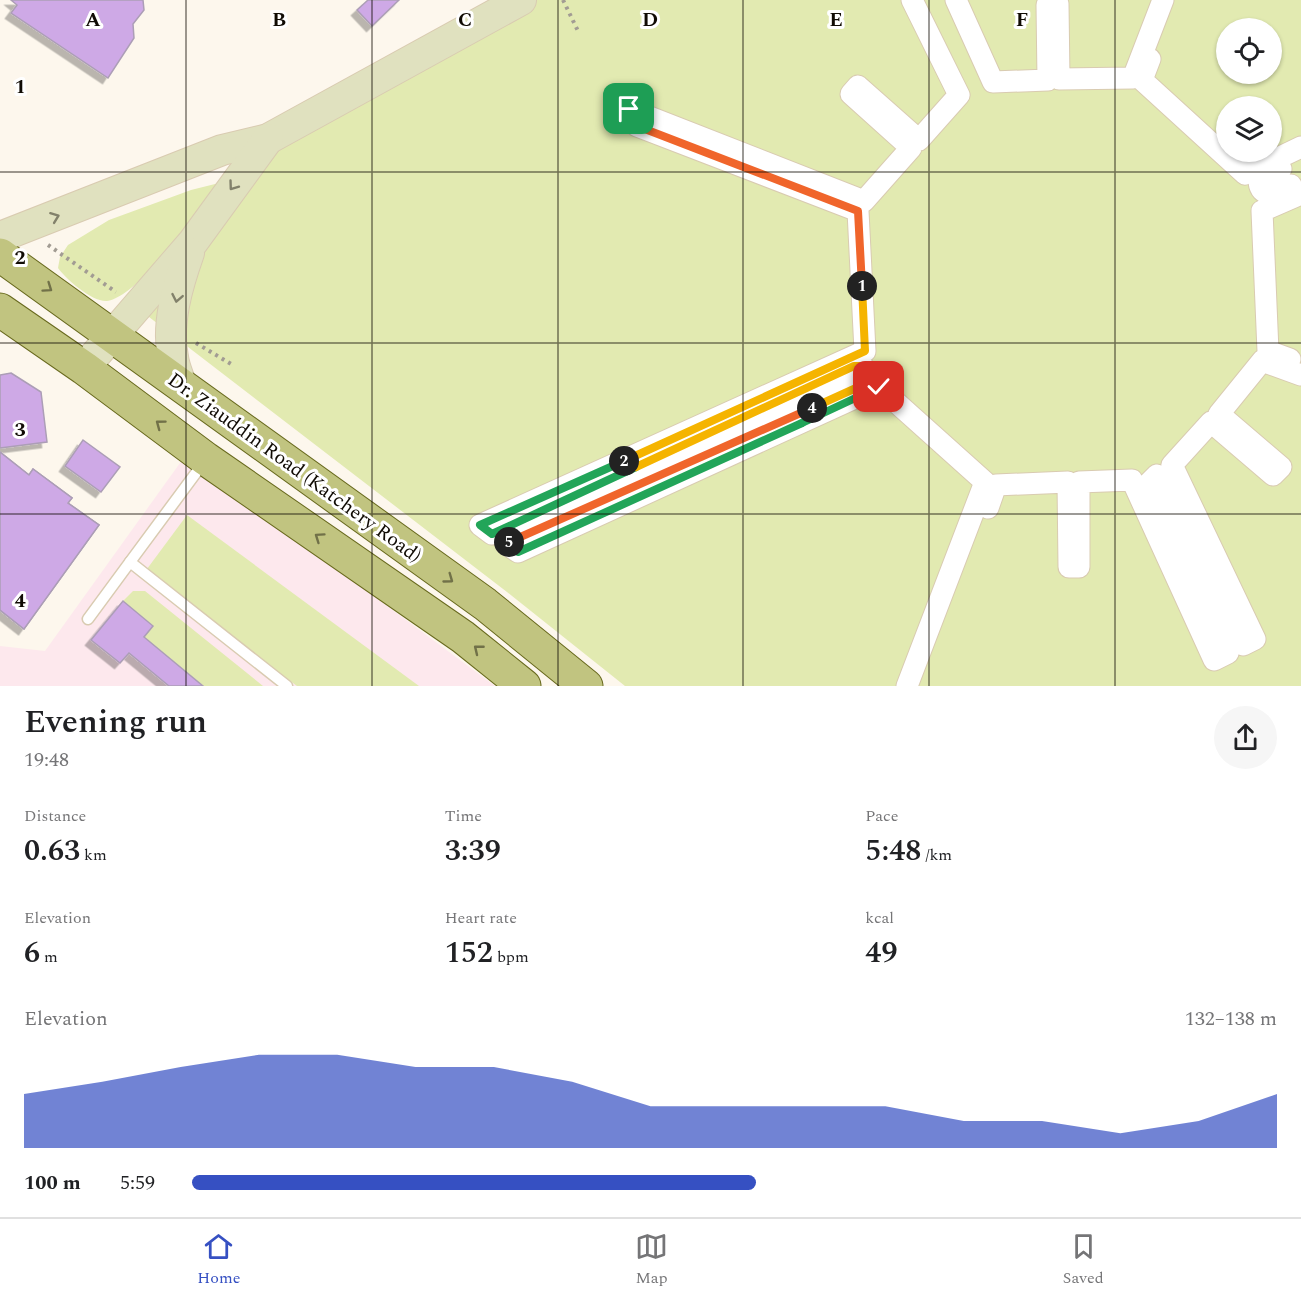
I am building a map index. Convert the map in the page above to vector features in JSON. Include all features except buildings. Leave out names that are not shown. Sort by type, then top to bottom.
[{"type":"main road","points":[[0,237],[222,150],[268,139],[521,0]]},
{"type":"main road","points":[[84,368],[193,242],[268,139]]},
{"type":"main road","points":[[181,384],[172,355],[172,329],[183,271],[193,242]]},
{"type":"main road","name":"Dr. Ziauddin Road (Katchery Road)","points":[[0,255],[485,604],[586,686]]},
{"type":"main road","name":"Dr. Ziauddin Road (Katchery Road)","points":[[0,310],[84,368],[206,459],[463,637],[524,686]]},
{"type":"street","points":[[907,686],[985,482],[879,387],[518,552],[506,544],[867,383],[870,374],[862,366],[854,366],[492,534],[480,525],[865,351],[858,211],[637,126],[629,109],[864,201],[911,148],[851,94],[858,86],[919,140],[959,95],[912,0]]},
{"type":"street","points":[[924,0],[963,82],[967,85],[972,84],[976,82],[978,71],[944,0]]},
{"type":"street","points":[[956,0],[993,82],[1048,80],[1047,5],[1058,4],[1059,79],[1133,78],[1163,0]]},
{"type":"street","points":[[1173,0],[1142,81],[1245,174],[1301,147]]},
{"type":"street","points":[[1301,160],[1264,177],[1259,182],[1264,193],[1270,195],[1301,180]]},
{"type":"street","points":[[1301,194],[1262,211],[1268,351],[1301,363]]},
{"type":"street","points":[[922,686],[996,485],[1068,482],[1069,567],[1079,567],[1079,482],[1132,480],[1214,660],[1228,653],[1149,488],[1152,479],[1157,476],[1162,477],[1167,481],[1243,645],[1255,639],[1172,465],[1211,422],[1273,475],[1281,467],[1219,414],[1262,361],[1301,375]]},
{"type":"lane","points":[[88,619],[206,459]]},
{"type":"lane","points":[[129,562],[287,686]]},
{"type":"path","points":[[563,0],[578,31]]},
{"type":"shaded area","points":[[185,456],[495,686],[0,686],[0,646],[45,651]]},
{"type":"green space","points":[[523,0],[1301,0],[1301,686],[625,686],[507,592],[136,307],[268,139]]},
{"type":"green space","points":[[223,182],[152,269],[120,296],[107,301],[94,298],[73,284],[58,268],[60,257],[68,245],[109,220],[191,190]]},
{"type":"green space","points":[[187,515],[419,686],[297,686],[144,573]]},
{"type":"green space","points":[[133,591],[145,591],[263,686],[203,686],[144,637],[153,626],[123,601]]},
{"type":"route","points":[[629,109],[637,126],[858,211],[865,351],[480,525],[492,534],[854,366],[862,366],[870,374],[867,383],[506,544],[518,552],[879,387]]}]
